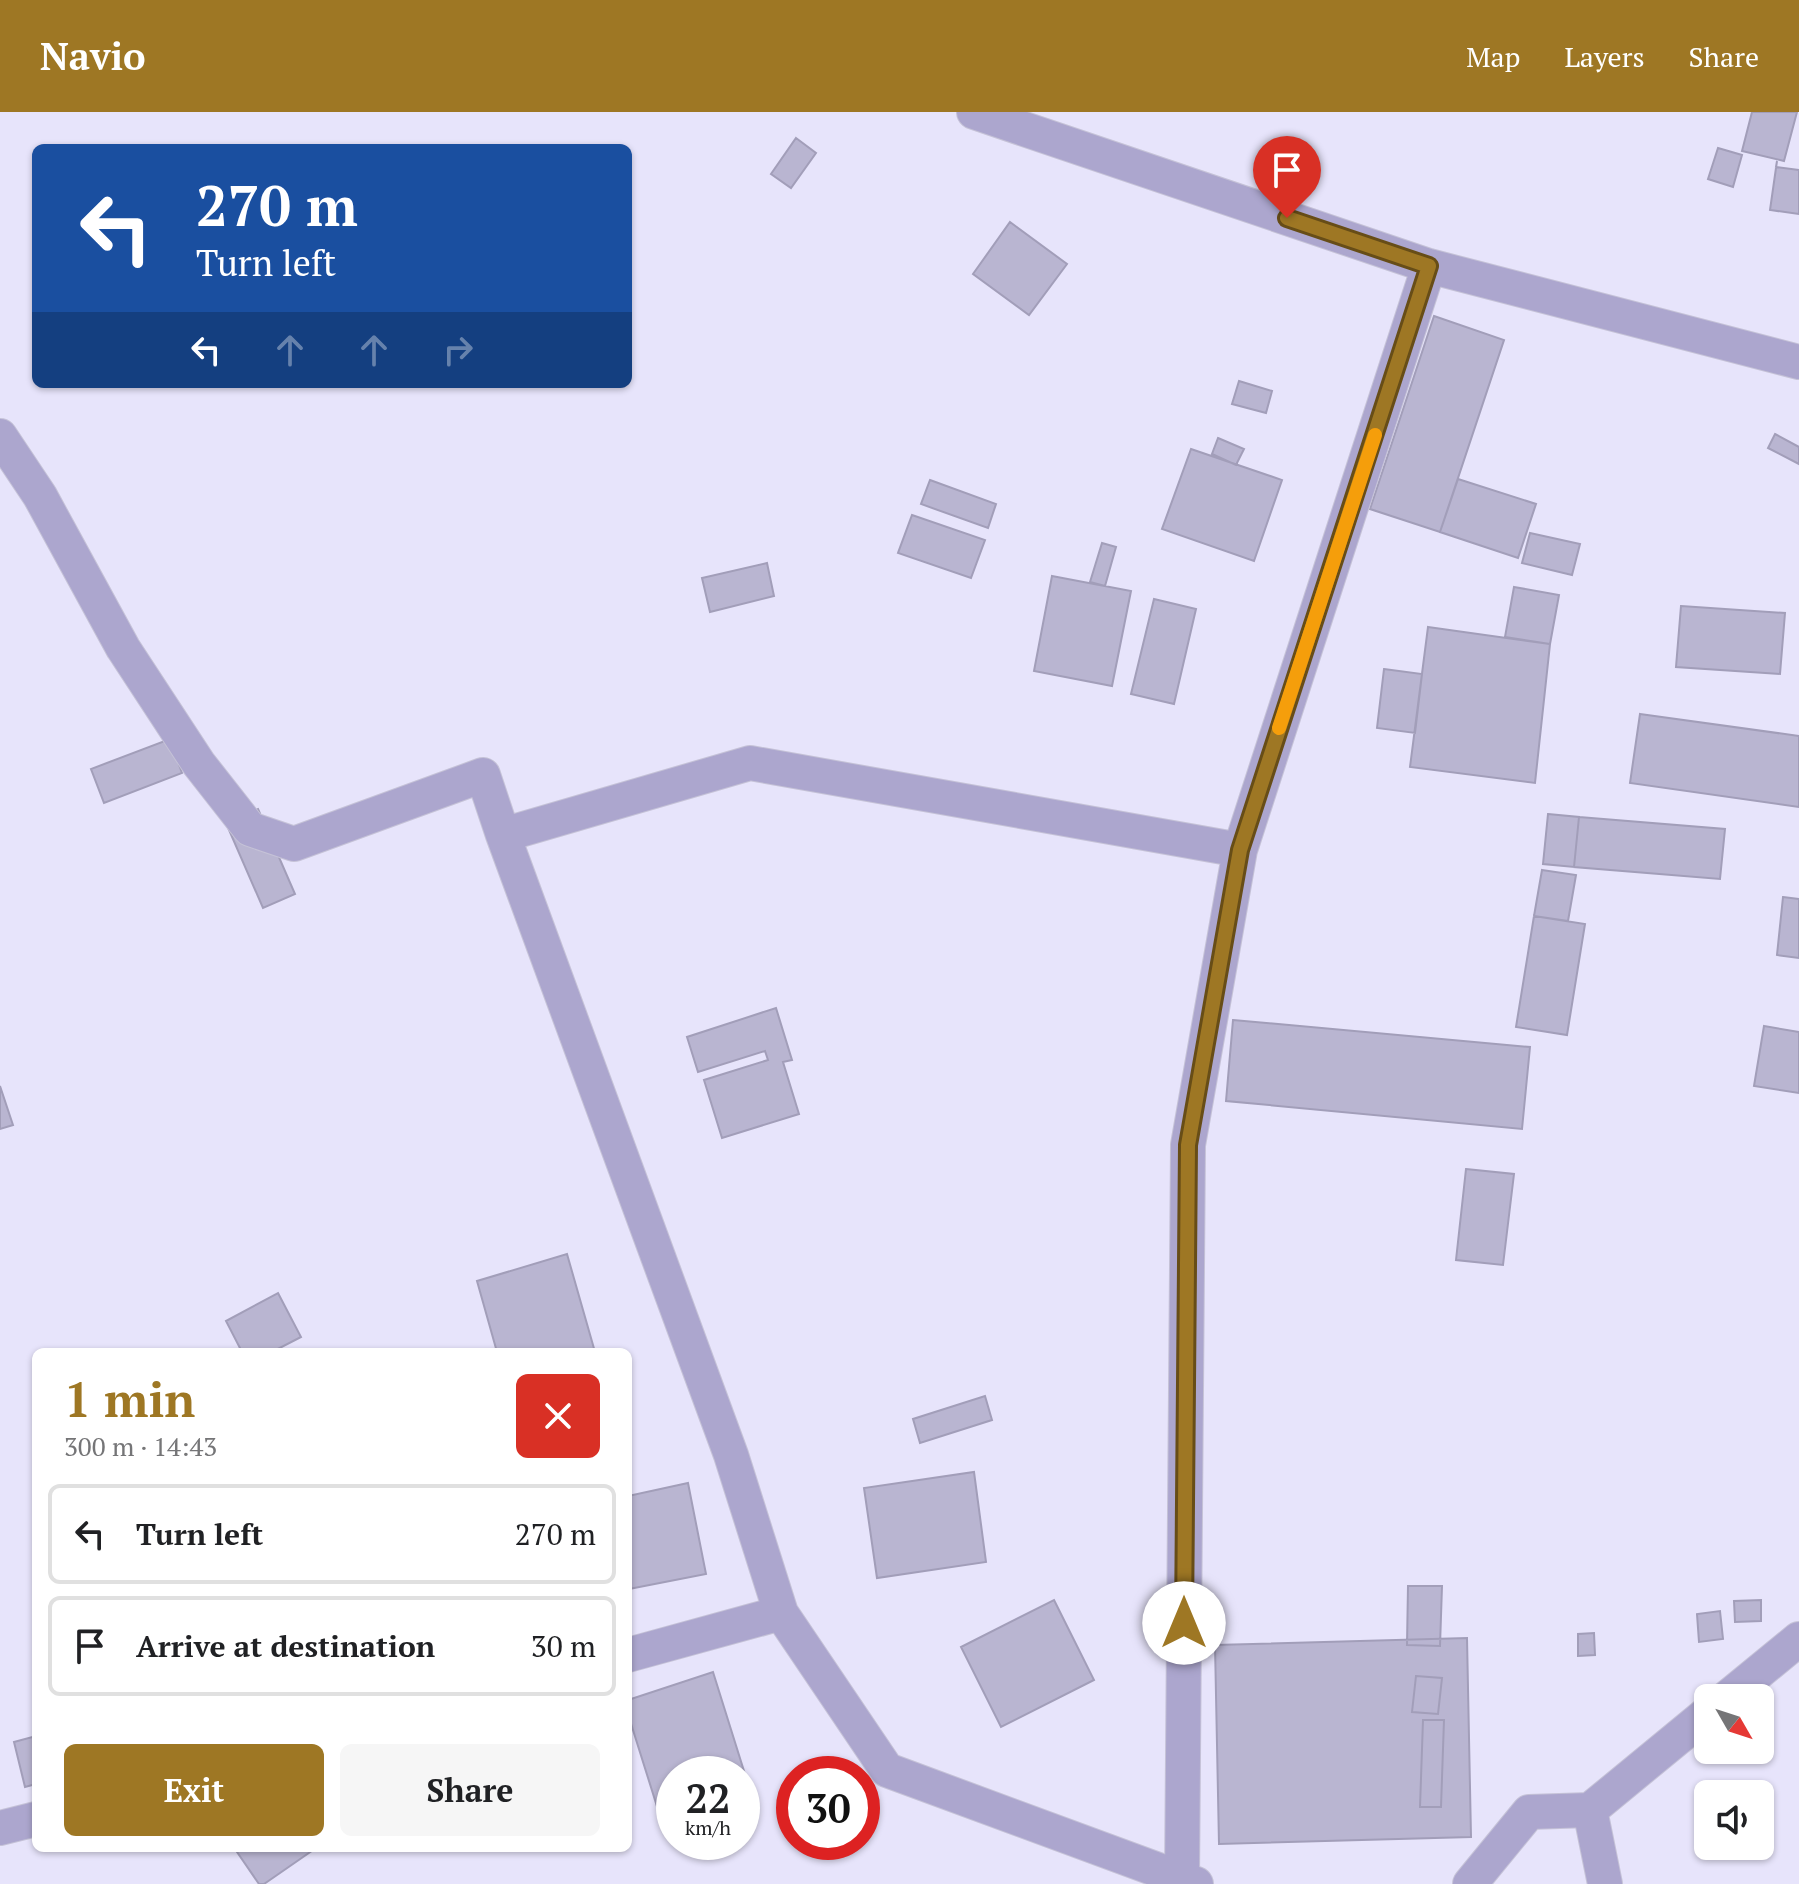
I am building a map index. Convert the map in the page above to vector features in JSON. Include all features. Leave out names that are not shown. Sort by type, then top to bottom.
[{"type":"street","points":[[974,112],[1429,266],[1799,362]]},
{"type":"street","points":[[0,436],[40,496],[123,648],[199,764],[250,829],[294,844],[483,775],[731,1455],[781,1613],[887,1770],[1189,1881],[1188,1145],[1240,850],[1429,266]]},
{"type":"street","points":[[503,835],[750,763],[1240,850]]},
{"type":"street","points":[[632,1654],[781,1613]]},
{"type":"street","points":[[1744,1684],[1799,1639]]},
{"type":"street","points":[[1470,1884],[1529,1812],[1590,1810],[1694,1725]]},
{"type":"street","points":[[1590,1810],[1605,1884]]},
{"type":"street","points":[[0,1828],[32,1820]]},
{"type":"building","points":[[1752,112],[1797,112],[1784,161],[1742,151]]},
{"type":"building","points":[[796,138],[816,153],[791,188],[771,174]]},
{"type":"building","points":[[1718,148],[1742,155],[1733,187],[1708,179]]},
{"type":"building","points":[[1776,167],[1799,170],[1799,214],[1770,210]]},
{"type":"building","points":[[1010,222],[1067,264],[1029,315],[973,274]]},
{"type":"building","points":[[1434,316],[1504,340],[1440,532],[1370,509]]},
{"type":"building","points":[[1239,381],[1272,391],[1266,413],[1232,404]]},
{"type":"building","points":[[1775,434],[1799,447],[1799,464],[1768,448]]},
{"type":"building","points":[[1218,438],[1244,449],[1236,465],[1212,454]]},
{"type":"building","points":[[1191,449],[1282,480],[1254,561],[1162,529]]},
{"type":"building","points":[[1458,479],[1536,504],[1518,558],[1440,532]]},
{"type":"building","points":[[930,480],[996,504],[988,528],[921,504]]},
{"type":"building","points":[[912,515],[985,540],[971,578],[898,553]]},
{"type":"building","points":[[1530,533],[1580,544],[1572,575],[1522,563]]},
{"type":"building","points":[[1102,543],[1116,547],[1105,586],[1090,582]]},
{"type":"building","points":[[767,563],[774,596],[710,612],[702,578]]},
{"type":"building","points":[[1052,576],[1131,591],[1112,686],[1034,671]]},
{"type":"building","points":[[1514,587],[1559,595],[1550,644],[1505,637]]},
{"type":"building","points":[[1154,599],[1196,609],[1174,704],[1131,694]]},
{"type":"building","points":[[1681,606],[1785,613],[1780,674],[1676,667]]},
{"type":"building","points":[[1428,627],[1550,644],[1535,783],[1410,767]]},
{"type":"building","points":[[1384,669],[1422,674],[1415,733],[1377,728]]},
{"type":"building","points":[[1640,714],[1799,736],[1799,807],[1630,783]]},
{"type":"building","points":[[170,739],[182,773],[104,803],[91,769]]},
{"type":"building","points":[[258,809],[295,894],[263,908],[226,823]]},
{"type":"building","points":[[1548,814],[1579,817],[1574,867],[1543,864]]},
{"type":"building","points":[[1579,817],[1725,829],[1720,879],[1574,867]]},
{"type":"building","points":[[1542,870],[1576,875],[1568,921],[1534,916]]},
{"type":"building","points":[[1783,897],[1799,899],[1799,958],[1777,955]]},
{"type":"building","points":[[1534,916],[1585,924],[1567,1035],[1516,1027]]},
{"type":"building","points":[[776,1008],[792,1060],[783,1062],[799,1114],[722,1138],[704,1080],[768,1060],[765,1051],[698,1072],[687,1037]]},
{"type":"building","points":[[1233,1020],[1530,1047],[1522,1129],[1226,1101]]},
{"type":"building","points":[[1764,1026],[1799,1032],[1799,1093],[1754,1086]]},
{"type":"building","points":[[0,1086],[13,1125],[0,1129]]},
{"type":"building","points":[[1466,1169],[1514,1174],[1503,1265],[1456,1260]]},
{"type":"building","points":[[567,1254],[594,1348],[496,1348],[477,1281]]},
{"type":"building","points":[[278,1293],[301,1337],[280,1348],[240,1348],[226,1321]]},
{"type":"building","points":[[985,1396],[992,1420],[920,1443],[913,1419]]},
{"type":"building","points":[[974,1472],[986,1562],[877,1578],[864,1488]]},
{"type":"building","points":[[688,1483],[706,1574],[632,1588],[632,1495]]},
{"type":"building","points":[[1408,1586],[1442,1586],[1440,1646],[1407,1645]]},
{"type":"building","points":[[1054,1600],[1094,1680],[1001,1727],[961,1647]]},
{"type":"building","points":[[1761,1600],[1761,1621],[1735,1622],[1734,1601]]},
{"type":"building","points":[[1720,1611],[1723,1639],[1699,1642],[1697,1614]]},
{"type":"building","points":[[1594,1633],[1595,1655],[1578,1656],[1578,1634]]},
{"type":"building","points":[[1467,1638],[1471,1837],[1219,1844],[1215,1645]]},
{"type":"building","points":[[713,1672],[739,1756],[656,1756],[656,1803],[632,1727],[632,1699]]},
{"type":"building","points":[[1416,1676],[1442,1678],[1438,1714],[1412,1712]]},
{"type":"building","points":[[1423,1720],[1444,1720],[1441,1807],[1420,1807]]},
{"type":"building","points":[[32,1737],[32,1785],[25,1787],[14,1742]]},
{"type":"building","points":[[237,1852],[310,1852],[264,1884],[259,1884]]},
{"type":"slow traffic","points":[[1279,728],[1375,435]]},
{"type":"route","points":[[1184,1623],[1188,1145],[1240,850],[1429,266],[1287,218]]}]
